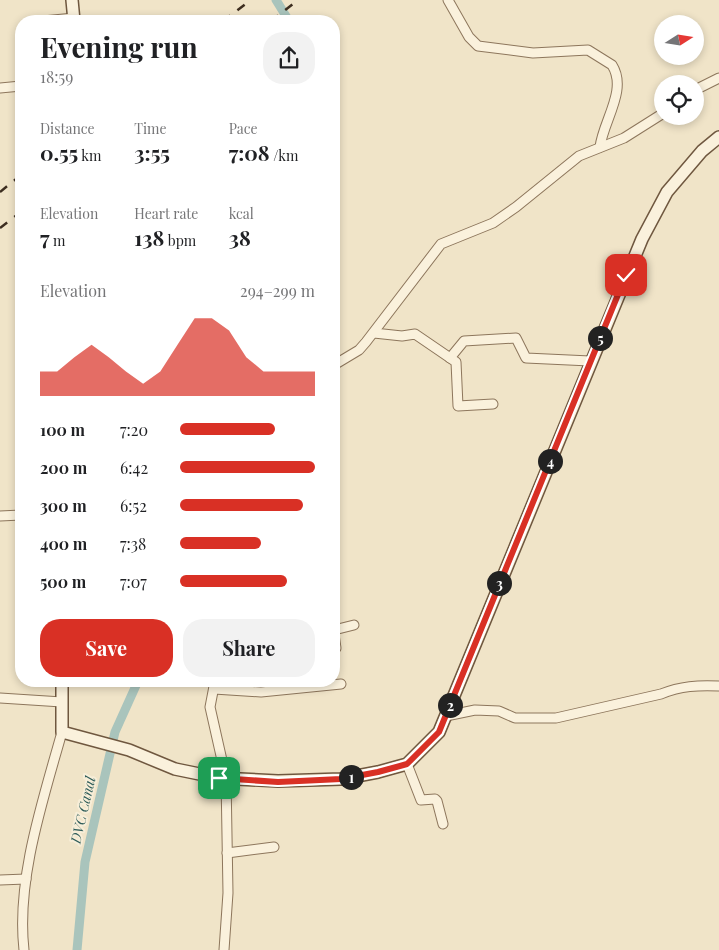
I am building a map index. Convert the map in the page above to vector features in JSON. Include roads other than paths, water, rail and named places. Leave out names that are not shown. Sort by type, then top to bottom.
[{"type":"street","points":[[72,0],[74,15]]},
{"type":"street","points":[[448,0],[469,37],[478,46],[533,53],[588,50],[612,65],[617,80],[617,93],[601,134],[600,147]]},
{"type":"street","points":[[704,86],[719,78]]},
{"type":"street","points":[[0,88],[15,87]]},
{"type":"street","points":[[340,361],[359,350],[374,333],[441,244],[492,223],[516,207],[570,162],[600,147],[624,138],[654,119]]},
{"type":"street","points":[[62,732],[129,750],[175,769],[226,778],[278,782],[341,779],[407,764],[439,732],[642,238],[667,192],[702,151],[719,137]]},
{"type":"street","points":[[374,333],[402,336],[415,334],[457,364],[458,406],[493,404]]},
{"type":"street","points":[[450,358],[464,341],[516,338],[526,358],[590,361]]},
{"type":"street","points":[[0,516],[15,515]]},
{"type":"street","points":[[340,628],[354,625]]},
{"type":"street","points":[[446,716],[475,710],[501,712],[515,718],[556,718],[661,694],[676,688],[697,685],[719,686]]},
{"type":"street","points":[[24,950],[22,904],[42,805],[62,732],[62,687]]},
{"type":"street","points":[[214,687],[211,711],[226,778],[228,903],[224,950]]},
{"type":"street","points":[[226,687],[256,692],[275,687]]},
{"type":"street","points":[[0,698],[62,702]]},
{"type":"street","points":[[407,764],[421,800],[436,800],[443,824]]},
{"type":"street","points":[[228,853],[274,847]]},
{"type":"street","points":[[0,880],[26,879]]},
{"type":"waterway","name":"DVC Canal","points":[[276,0],[285,15]]},
{"type":"waterway","name":"DVC Canal","points":[[77,950],[85,862],[115,732],[135,687]]},
{"type":"railway","points":[[231,15],[251,0]]},
{"type":"railway","points":[[279,15],[298,0]]},
{"type":"railway","points":[[0,192],[15,180]]},
{"type":"railway","points":[[0,228],[15,217]]}]
